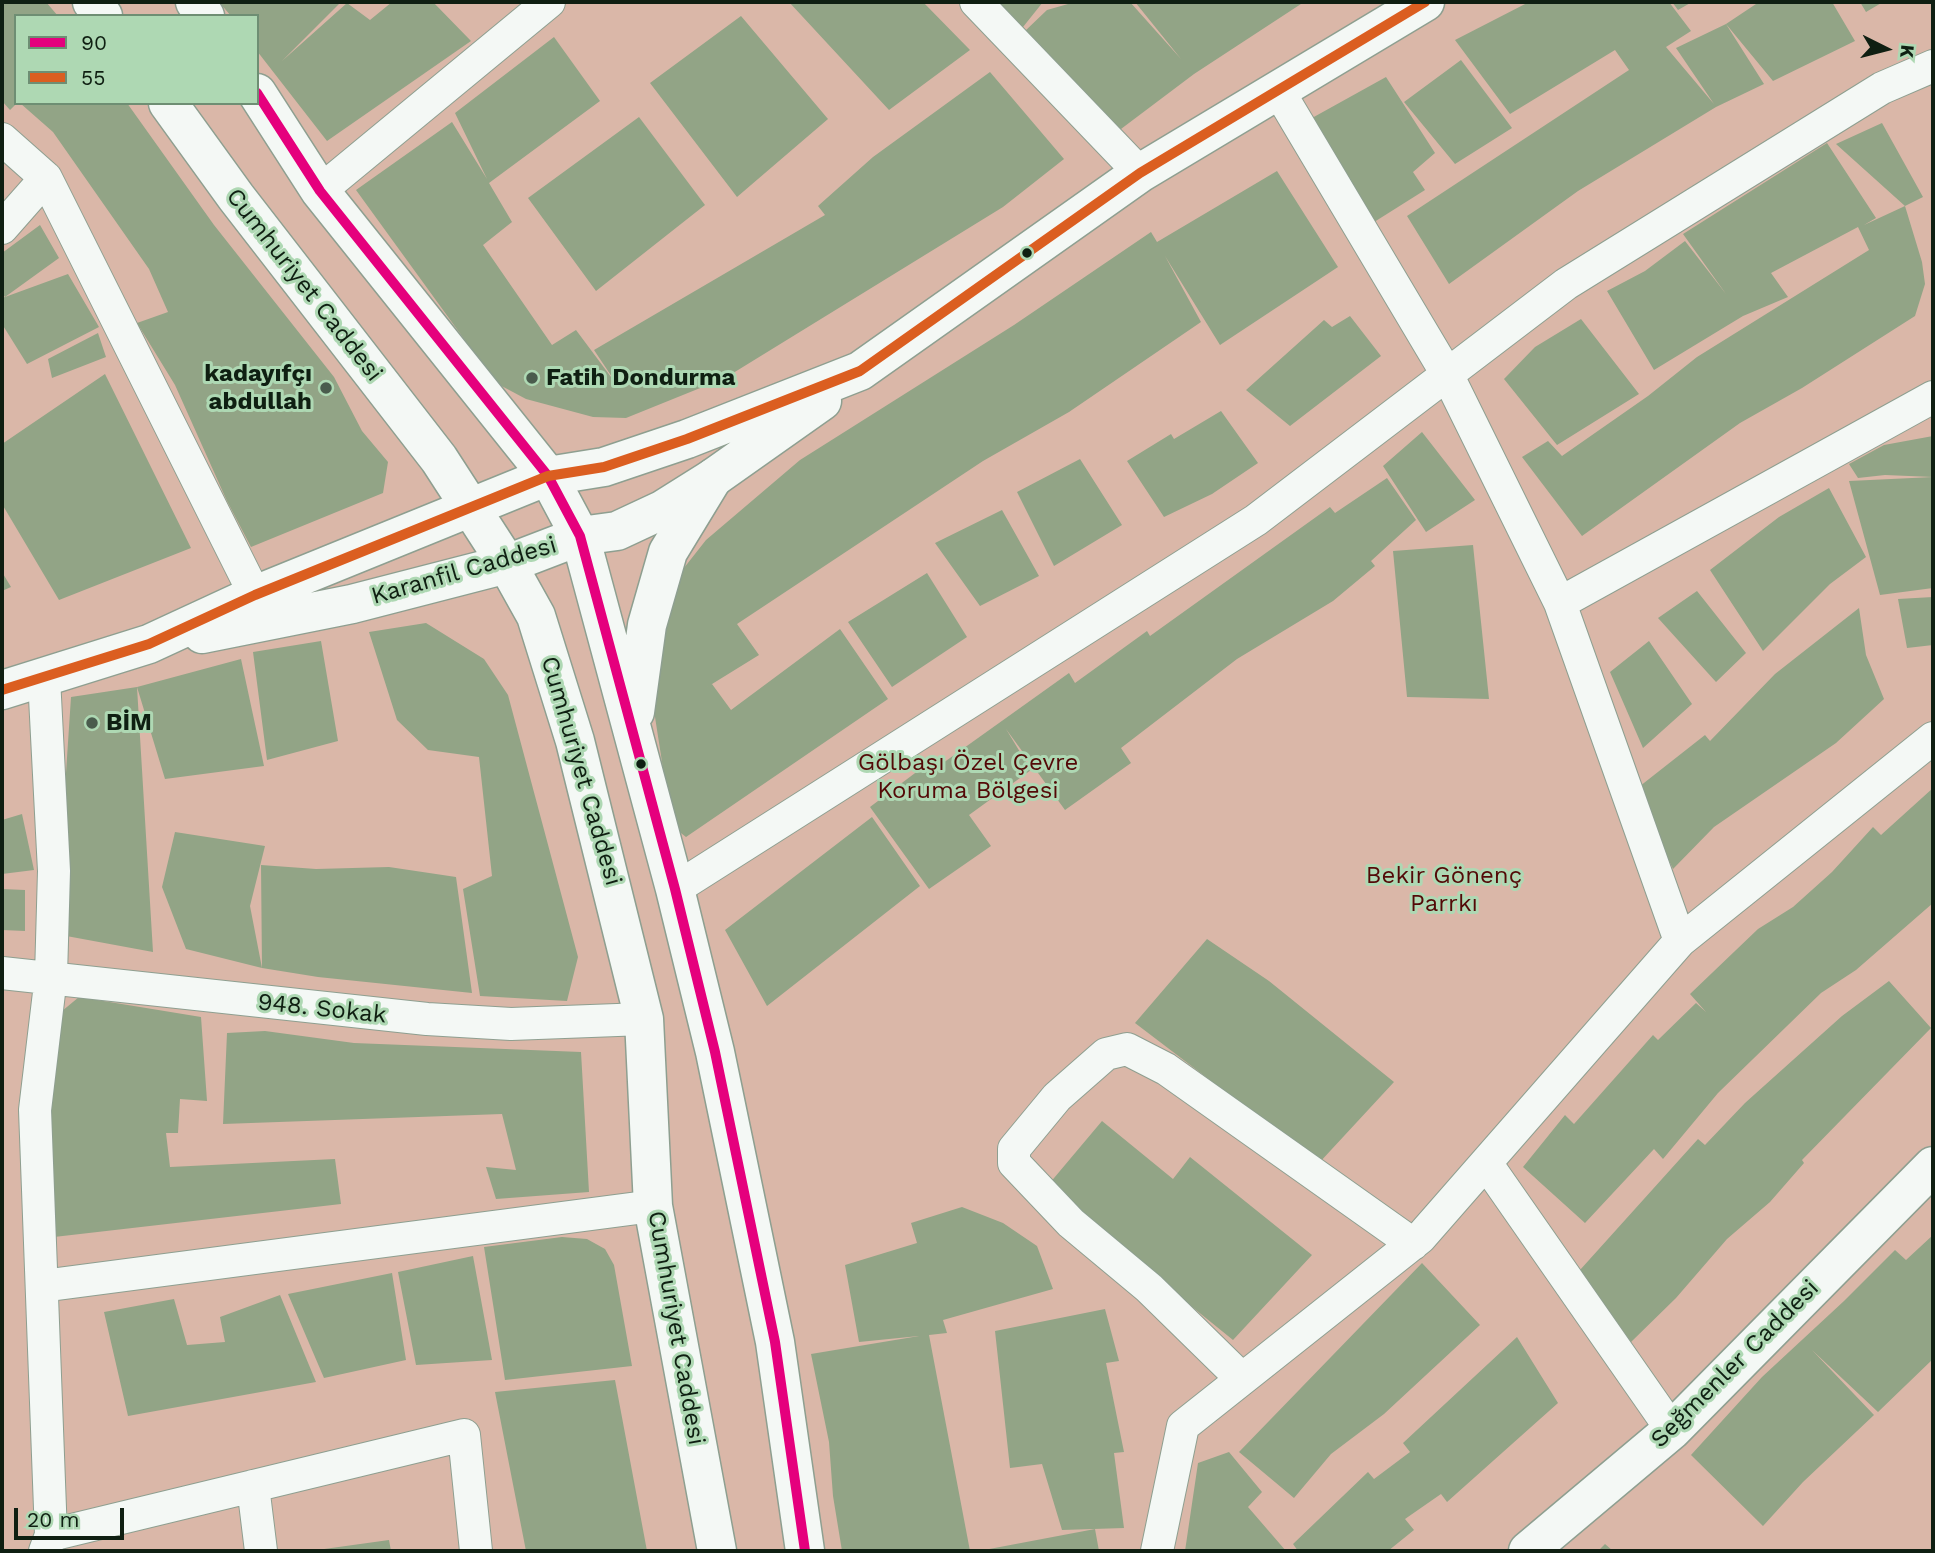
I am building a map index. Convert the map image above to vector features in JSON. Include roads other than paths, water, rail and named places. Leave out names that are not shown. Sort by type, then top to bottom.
[{"type":"main road","points":[[860,371],[1140,173],[1425,2]]},
{"type":"main road","points":[[259,96],[320,191],[548,476],[580,536],[675,888],[715,1052],[775,1342],[806,1551]]},
{"type":"main road","name":"Cumhuriyet Caddesi","points":[[169,105],[236,197],[439,459],[536,616],[555,674],[616,894],[645,1019],[653,1206],[717,1551]]},
{"type":"main road","name":"Karanfil Caddesi","points":[[2,690],[149,644],[255,595],[548,476],[604,467],[687,439],[860,371]]},
{"type":"main road","name":"Karanfil Caddesi","points":[[149,644],[287,618],[506,564],[580,536],[617,531],[662,510],[713,478],[788,427],[860,371]]},
{"type":"main road","points":[[632,728],[647,625],[668,552],[713,478]]},
{"type":"main road","name":"Seğmenler Caddesi","points":[[1528,1551],[1672,1430],[1933,1166]]},
{"type":"street","points":[[320,191],[549,2]]},
{"type":"street","points":[[976,2],[1140,173]]},
{"type":"street","points":[[675,888],[1255,520],[1566,284],[1882,88],[1933,66]]},
{"type":"street","points":[[1278,90],[1447,374],[1560,603],[1681,941]]},
{"type":"street","points":[[2,139],[46,178],[255,595]]},
{"type":"street","points":[[2,228],[46,178]]},
{"type":"street","points":[[1560,603],[1933,397]]},
{"type":"street","points":[[44,678],[54,871],[51,976],[35,1110],[48,1543],[253,1486],[464,1435],[477,1551]]},
{"type":"street","points":[[1157,1551],[1183,1426],[1413,1244],[1681,941],[1933,738]]},
{"type":"street","name":"948. Sokak","points":[[2,973],[51,976],[198,996],[426,1019],[511,1024],[645,1019]]},
{"type":"street","points":[[1242,1379],[1149,1288],[1071,1223],[1014,1163],[1014,1149],[1057,1097],[1106,1054],[1127,1049],[1166,1069],[1413,1244]]},
{"type":"street","points":[[1486,1163],[1672,1430]]},
{"type":"street","points":[[42,1286],[653,1206]]},
{"type":"street","points":[[253,1486],[261,1551]]},
{"type":"place","name":"Fatih Dondurma","points":[[532,378]]},
{"type":"place","name":"kadayıfçı abdullah","points":[[326,388]]},
{"type":"place","name":"BİM","points":[[92,723]]},
{"type":"park label","name":"Gölbaşı Özel Çevre Koruma Bölgesi","points":[[968,777]]},
{"type":"park label","name":"Bekir Gönenç Parrkı","points":[[1444,890]]}]
